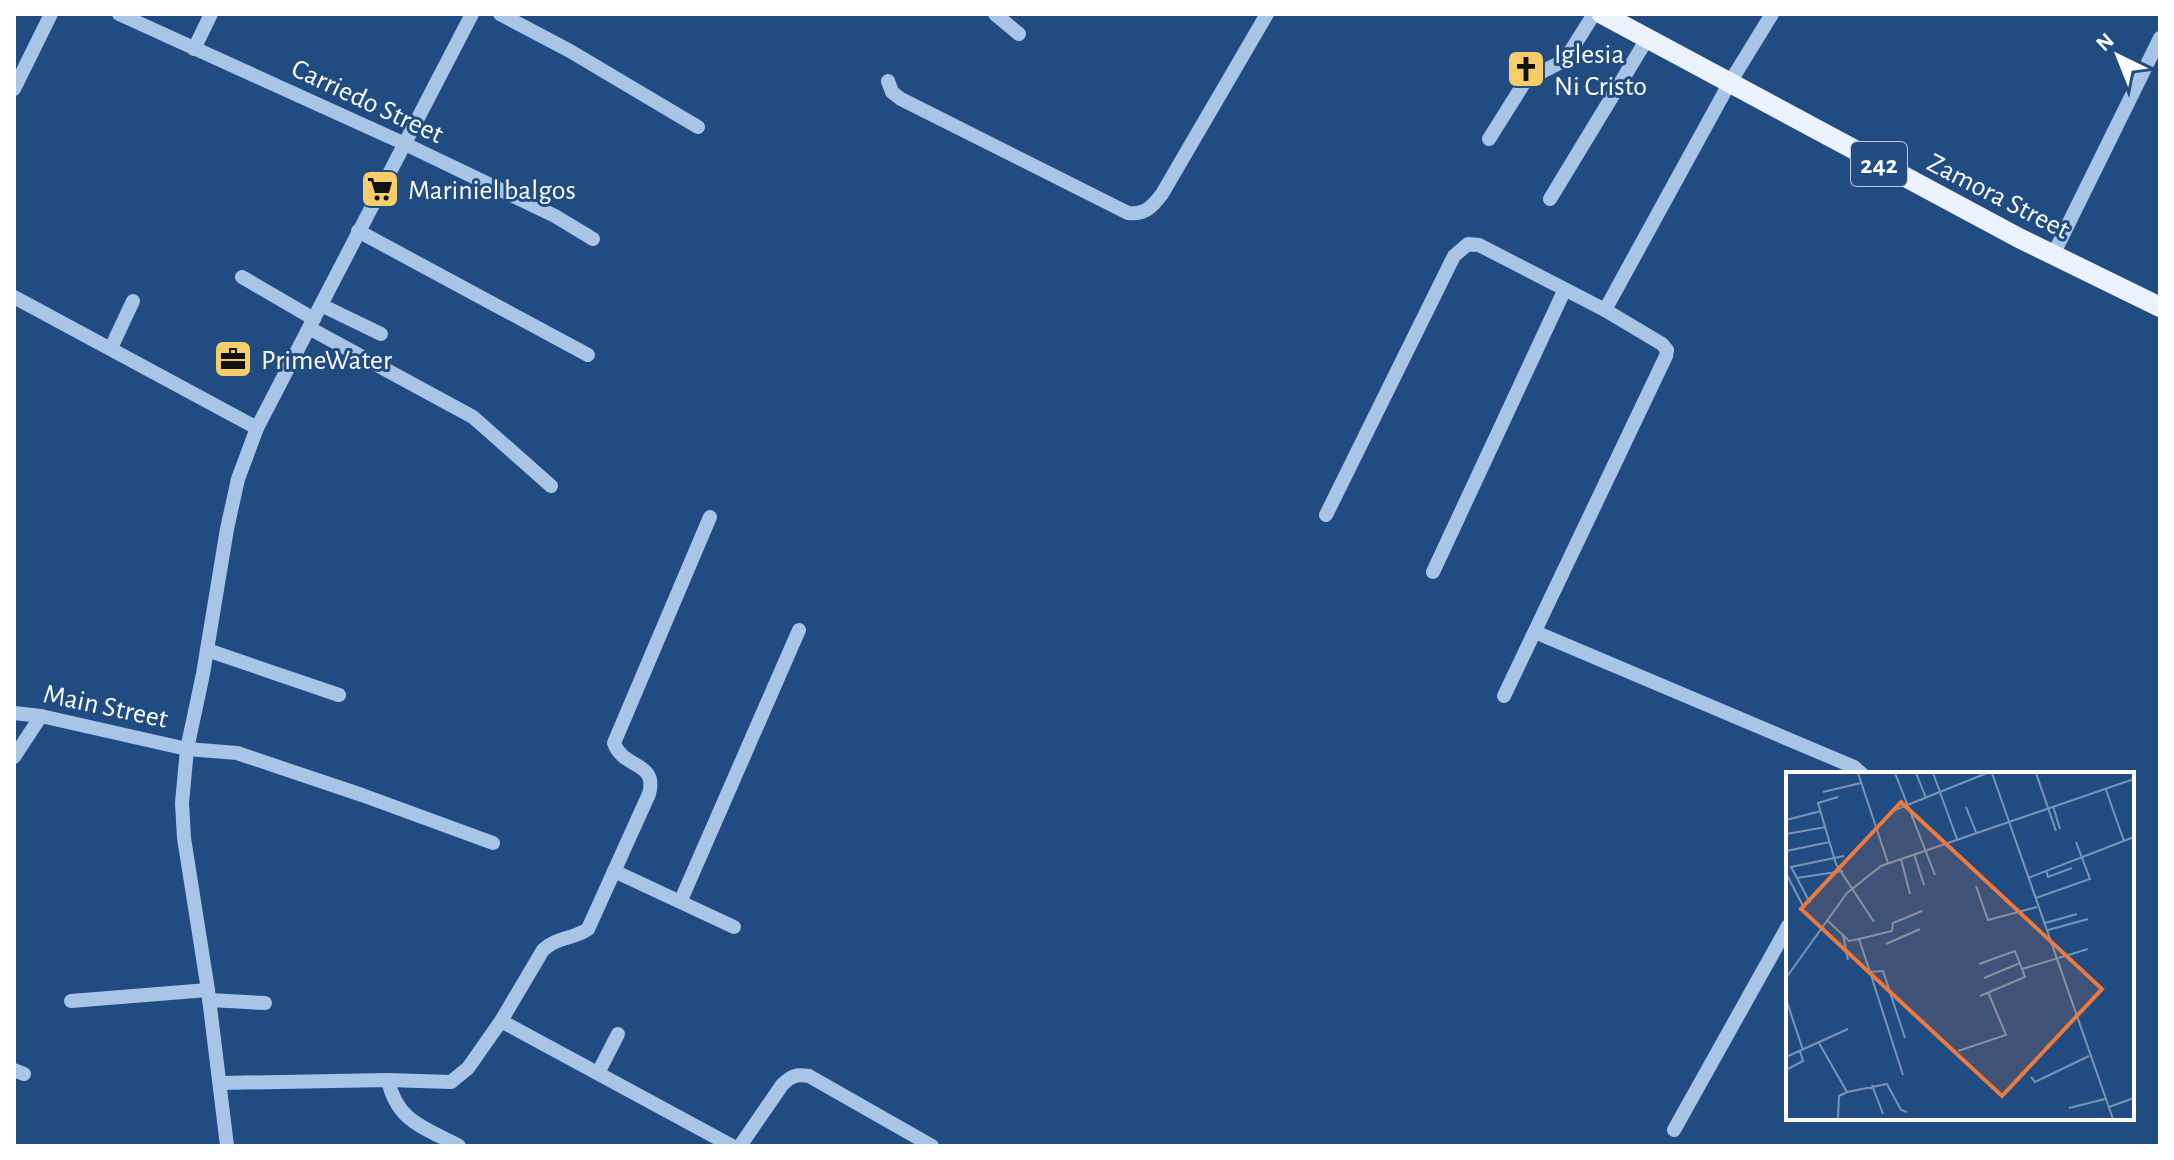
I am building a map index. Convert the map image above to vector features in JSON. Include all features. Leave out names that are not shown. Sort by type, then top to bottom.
[{"type":"main road","name":"Zamora Street","points":[[1602,14],[2053,255],[2160,307]]},
{"type":"street","points":[[14,89],[51,14]]},
{"type":"street","name":"Carriedo Street","points":[[119,14],[403,143],[555,216],[593,239]]},
{"type":"street","points":[[194,49],[211,14]]},
{"type":"street","points":[[227,1146],[209,995],[184,838],[182,803],[187,749],[233,501],[257,428],[472,14]]},
{"type":"street","points":[[500,14],[570,51],[698,127]]},
{"type":"street","points":[[995,14],[1019,34]]},
{"type":"street","points":[[888,81],[892,92],[901,99],[1128,213],[1140,214],[1152,207],[1162,194],[1267,14]]},
{"type":"street","points":[[1489,139],[1526,80],[1565,60],[1594,14]]},
{"type":"street","points":[[1605,310],[1729,84],[1772,14]]},
{"type":"street","points":[[2053,255],[2160,38]]},
{"type":"street","points":[[1550,199],[1647,39]]},
{"type":"street","points":[[358,231],[588,355]]},
{"type":"street","points":[[1326,515],[1459,250],[1468,244],[1479,245],[1605,310],[1662,344],[1667,350],[1666,356],[1504,696]]},
{"type":"street","points":[[242,277],[311,323],[473,417],[551,486]]},
{"type":"street","points":[[1433,572],[1564,291]]},
{"type":"street","points":[[14,297],[257,428]]},
{"type":"street","points":[[111,348],[133,301]]},
{"type":"street","points":[[321,305],[381,334]]},
{"type":"street","points":[[221,1083],[451,1082],[468,1068],[501,1021],[543,950],[549,944],[588,929],[614,871],[653,782],[649,773],[617,752],[614,743],[710,517]]},
{"type":"street","points":[[681,900],[799,630]]},
{"type":"street","points":[[1535,632],[1860,772]]},
{"type":"street","points":[[207,650],[339,695]]},
{"type":"street","name":"Main Street","points":[[14,713],[41,716],[187,749],[237,753],[493,843]]},
{"type":"street","points":[[14,757],[41,716]]},
{"type":"street","points":[[614,871],[734,927]]},
{"type":"street","points":[[1674,1130],[1786,930]]},
{"type":"street","points":[[71,1001],[209,995],[265,1003]]},
{"type":"street","points":[[501,1021],[732,1146]]},
{"type":"street","points":[[598,1073],[618,1034]]},
{"type":"street","points":[[740,1146],[782,1085],[790,1077],[799,1075],[809,1076],[932,1146]]},
{"type":"street","points":[[388,1080],[396,1106],[404,1115],[459,1146]]},
{"type":"place","name":"Iglesia Ni Cristo","points":[[1526,69]]},
{"type":"place","name":"Mariniel balgos","points":[[380,189]]},
{"type":"place","name":"PrimeWater","points":[[233,359]]}]
